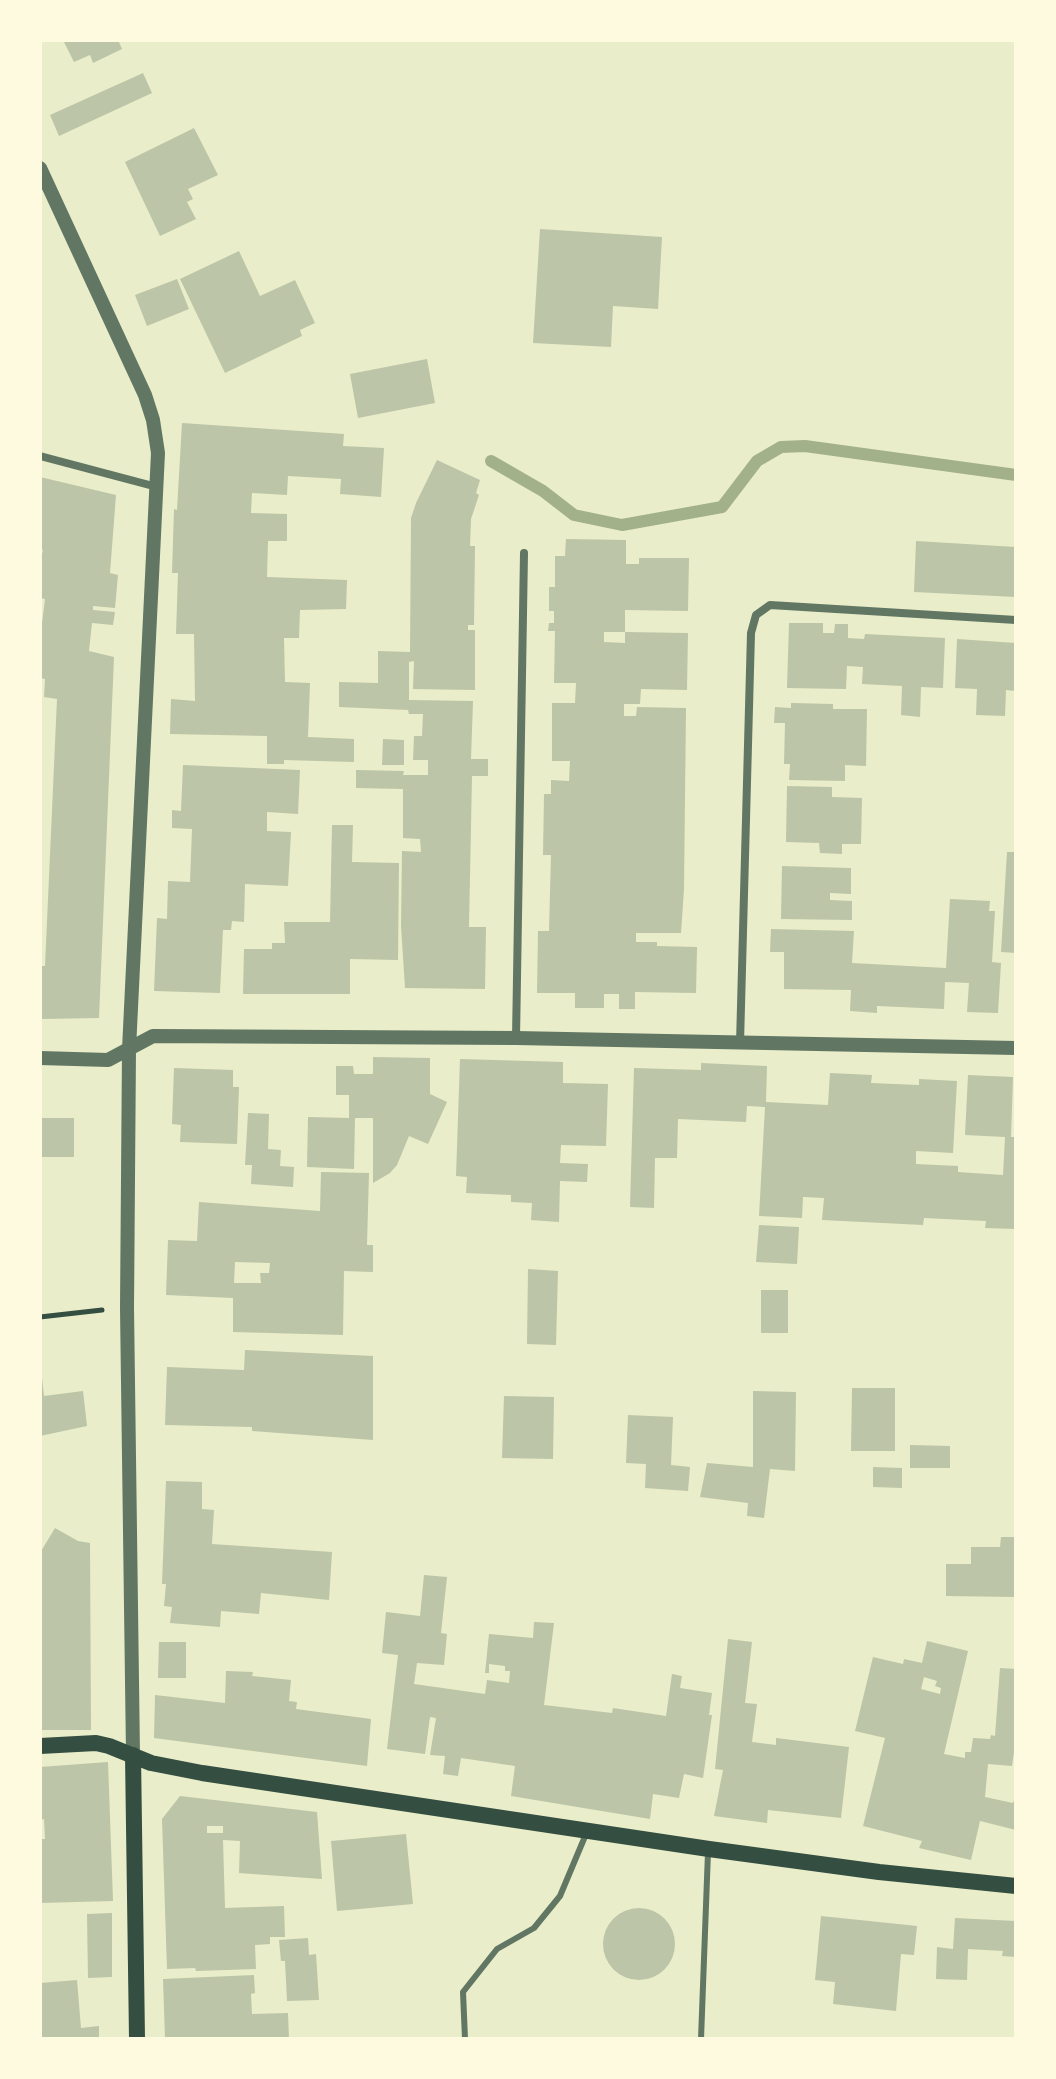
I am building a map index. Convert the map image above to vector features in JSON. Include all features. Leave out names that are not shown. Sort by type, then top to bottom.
[{"type":"main road","points":[[40,1746],[96,1743],[151,1763],[202,1773],[709,1849],[879,1872],[1016,1886]]},
{"type":"main road","points":[[133,1755],[137,2039]]},
{"type":"street","points":[[40,168],[145,395],[158,453],[129,1049],[127,1308],[133,1755]]},
{"type":"street","points":[[40,456],[157,487]]},
{"type":"street","points":[[516,1038],[524,553]]},
{"type":"street","points":[[740,1043],[751,633],[756,615],[770,605],[1016,620]]},
{"type":"street","points":[[40,1058],[108,1060],[153,1036],[516,1038],[1016,1048]]},
{"type":"lane","points":[[465,2039],[463,1992],[497,1949],[534,1928],[560,1896],[587,1831]]},
{"type":"lane","points":[[701,2039],[709,1849]]},
{"type":"path","points":[[40,1317],[127,1308]]},
{"type":"building","points":[[63,40],[118,40],[122,49],[93,63],[90,55],[74,62]]},
{"type":"building","points":[[143,73],[152,93],[59,136],[50,115]]},
{"type":"building","points":[[194,128],[218,175],[188,189],[193,199],[187,202],[196,219],[160,236],[125,162]]},
{"type":"building","points":[[540,229],[662,237],[658,309],[613,306],[611,347],[533,343]]},
{"type":"building","points":[[239,251],[260,296],[295,280],[315,323],[300,330],[302,336],[225,373],[180,279]]},
{"type":"building","points":[[177,279],[189,309],[147,326],[135,295]]},
{"type":"building","points":[[427,359],[435,403],[358,418],[350,374]]},
{"type":"building","points":[[182,423],[344,434],[343,446],[384,448],[381,497],[340,494],[341,479],[288,476],[287,495],[252,493],[251,513],[287,514],[287,541],[268,541],[267,577],[347,580],[346,609],[300,610],[299,638],[284,638],[285,682],[310,683],[308,737],[354,739],[354,762],[284,760],[284,764],[267,764],[267,736],[170,734],[171,699],[195,701],[194,634],[176,634],[178,573],[172,573]]},
{"type":"building","points":[[437,460],[480,480],[471,519],[470,546],[475,546],[474,625],[468,625],[468,630],[475,630],[475,690],[413,689],[414,661],[409,662],[409,700],[473,701],[471,759],[488,759],[488,776],[472,776],[469,927],[486,927],[485,989],[405,988],[401,926],[402,851],[421,852],[420,839],[403,838],[403,789],[356,788],[356,770],[428,775],[428,760],[413,760],[414,736],[422,736],[423,714],[409,714],[408,710],[339,707],[339,682],[378,683],[378,651],[410,652],[411,518]]},
{"type":"building","points":[[40,477],[116,495],[110,573],[118,575],[115,608],[93,606],[93,610],[115,612],[113,625],[92,623],[89,651],[114,657],[99,1018],[40,1019],[40,966],[45,966],[57,699],[44,697],[45,679],[40,678],[40,639],[45,599],[40,598],[43,550],[40,549]]},
{"type":"building","points":[[566,539],[626,540],[626,564],[639,564],[639,558],[689,558],[688,611],[625,610],[625,632],[688,633],[687,690],[641,689],[640,704],[624,704],[624,716],[636,716],[637,707],[686,708],[681,933],[636,933],[636,942],[697,947],[696,993],[635,992],[635,1009],[619,1009],[619,994],[604,994],[604,1008],[575,1008],[575,993],[537,993],[538,931],[549,931],[551,855],[543,855],[544,794],[551,794],[551,780],[569,781],[570,761],[552,761],[552,703],[575,703],[576,683],[554,683],[555,631],[548,631],[549,623],[554,623],[554,611],[549,611],[549,587],[555,587],[555,556],[565,556]],"holes":[[[604,632],[625,632],[625,643],[604,642]]]},
{"type":"building","points":[[916,541],[1016,547],[1016,597],[914,592]]},
{"type":"building","points":[[789,623],[823,623],[823,633],[834,633],[835,624],[848,624],[848,638],[864,639],[865,634],[945,638],[943,688],[921,687],[920,717],[901,715],[902,686],[862,684],[863,667],[847,666],[846,689],[787,688]]},
{"type":"building","points":[[957,639],[1016,643],[1016,691],[1006,690],[1005,716],[976,715],[977,689],[955,688]]},
{"type":"building","points":[[791,703],[833,704],[833,709],[867,709],[866,766],[845,765],[845,781],[789,780],[790,764],[784,764],[785,723],[774,723],[775,707],[791,708]]},
{"type":"building","points":[[383,739],[404,740],[404,765],[382,765]]},
{"type":"building","points":[[183,765],[300,770],[298,814],[267,812],[267,831],[291,832],[288,886],[245,884],[244,922],[232,921],[231,930],[223,930],[220,993],[154,991],[157,918],[167,919],[168,881],[190,882],[192,829],[172,828],[172,810],[181,811]]},
{"type":"building","points":[[787,786],[832,787],[832,797],[862,798],[861,844],[842,844],[842,854],[820,853],[819,843],[786,842]]},
{"type":"building","points":[[332,825],[353,825],[352,862],[399,863],[398,960],[350,959],[350,994],[243,994],[244,949],[272,949],[272,943],[285,943],[284,922],[330,922]]},
{"type":"building","points":[[1007,852],[1016,852],[1016,953],[1001,952]]},
{"type":"building","points":[[782,866],[851,868],[851,894],[830,893],[830,900],[852,901],[852,920],[781,919]]},
{"type":"building","points":[[950,899],[990,901],[989,911],[995,911],[992,962],[1001,963],[998,1013],[967,1012],[969,983],[945,982],[944,1009],[877,1006],[877,1013],[850,1011],[851,990],[784,989],[784,952],[770,952],[771,929],[854,931],[852,963],[946,968]]},
{"type":"building","points":[[373,1057],[430,1058],[430,1094],[447,1102],[428,1144],[409,1136],[397,1165],[373,1183],[373,1118],[355,1118],[354,1169],[307,1167],[308,1117],[349,1118],[349,1095],[336,1095],[336,1066],[353,1066],[354,1074],[373,1074]]},
{"type":"building","points":[[460,1059],[563,1062],[563,1083],[608,1084],[606,1146],[561,1145],[560,1163],[588,1164],[587,1182],[560,1181],[559,1222],[531,1220],[532,1203],[511,1202],[511,1195],[466,1193],[467,1177],[456,1176]]},
{"type":"building","points":[[701,1063],[767,1066],[766,1102],[828,1105],[830,1073],[872,1075],[871,1083],[919,1085],[919,1079],[957,1081],[953,1153],[916,1151],[916,1164],[958,1166],[958,1172],[1003,1175],[1005,1137],[965,1135],[968,1075],[1013,1077],[1011,1137],[1016,1137],[1016,1229],[985,1228],[986,1221],[924,1218],[923,1225],[822,1220],[824,1198],[803,1197],[802,1218],[759,1216],[765,1107],[747,1106],[746,1122],[678,1119],[677,1158],[655,1158],[654,1208],[630,1207],[634,1068],[701,1070]]},
{"type":"building","points":[[174,1068],[233,1070],[233,1087],[239,1087],[237,1144],[180,1142],[181,1125],[172,1124]]},
{"type":"building","points":[[248,1113],[269,1114],[268,1149],[281,1150],[280,1166],[294,1167],[293,1187],[251,1184],[252,1165],[245,1165]]},
{"type":"building","points":[[40,1118],[74,1118],[74,1157],[40,1157]]},
{"type":"building","points":[[321,1172],[369,1173],[367,1245],[373,1245],[373,1272],[344,1271],[343,1335],[233,1332],[233,1298],[166,1295],[168,1240],[197,1241],[199,1202],[320,1211]],"holes":[[[235,1262],[270,1263],[269,1273],[260,1273],[261,1283],[234,1283]]]},
{"type":"building","points":[[759,1225],[799,1227],[797,1264],[756,1262]]},
{"type":"building","points":[[528,1269],[558,1271],[556,1345],[527,1344]]},
{"type":"building","points":[[761,1290],[788,1290],[788,1333],[761,1333]]},
{"type":"building","points":[[245,1350],[373,1356],[373,1440],[252,1431],[252,1427],[165,1425],[167,1367],[244,1370]]},
{"type":"building","points":[[42,1378],[44,1396],[83,1391],[87,1426],[40,1436]]},
{"type":"building","points":[[852,1388],[895,1388],[895,1451],[851,1451]]},
{"type":"building","points":[[753,1391],[796,1392],[795,1471],[770,1469],[764,1518],[747,1516],[748,1503],[700,1497],[707,1463],[753,1467]]},
{"type":"building","points":[[504,1396],[554,1397],[553,1459],[502,1458]]},
{"type":"building","points":[[628,1415],[673,1417],[671,1465],[690,1467],[688,1491],[645,1488],[646,1464],[626,1463]]},
{"type":"building","points":[[910,1445],[950,1446],[950,1468],[910,1468]]},
{"type":"building","points":[[873,1467],[902,1468],[902,1488],[873,1487]]},
{"type":"building","points":[[166,1481],[202,1482],[202,1509],[214,1510],[212,1544],[332,1552],[329,1600],[261,1593],[259,1614],[221,1611],[220,1627],[170,1623],[172,1607],[164,1606],[166,1584],[162,1584]]},
{"type":"building","points":[[55,1528],[78,1541],[90,1543],[91,1730],[40,1730],[40,1553]]},
{"type":"building","points":[[1001,1537],[1016,1537],[1016,1597],[946,1596],[946,1564],[971,1564],[971,1547],[1000,1547]]},
{"type":"building","points":[[424,1575],[447,1577],[441,1633],[447,1634],[444,1665],[417,1663],[414,1684],[485,1694],[487,1680],[509,1683],[510,1671],[505,1671],[505,1666],[489,1664],[489,1673],[485,1673],[489,1634],[533,1638],[534,1622],[554,1623],[544,1705],[612,1713],[613,1708],[666,1716],[672,1674],[682,1676],[680,1688],[712,1693],[703,1778],[684,1774],[679,1798],[653,1794],[650,1819],[511,1796],[515,1766],[461,1758],[458,1776],[443,1774],[445,1756],[430,1755],[436,1718],[430,1717],[425,1754],[387,1749],[398,1655],[382,1653],[386,1612],[420,1616]]},
{"type":"building","points":[[728,1639],[752,1642],[745,1703],[757,1704],[752,1742],[776,1745],[776,1738],[849,1747],[841,1818],[768,1810],[767,1823],[714,1816],[723,1770],[715,1769]]},
{"type":"building","points":[[927,1641],[968,1651],[944,1754],[965,1758],[965,1752],[971,1752],[973,1738],[990,1739],[991,1735],[995,1736],[1000,1668],[1016,1669],[1016,1738],[1012,1766],[988,1764],[985,1797],[1013,1803],[1016,1794],[1016,1830],[980,1821],[971,1860],[919,1848],[922,1841],[863,1826],[885,1738],[855,1731],[873,1657],[903,1664],[904,1659],[922,1663]],"holes":[[[924,1677],[937,1681],[935,1686],[941,1688],[940,1694],[921,1689]]]},
{"type":"building","points":[[159,1642],[186,1642],[186,1678],[158,1678]]},
{"type":"building","points":[[226,1671],[253,1672],[252,1676],[291,1680],[289,1701],[297,1702],[296,1709],[371,1719],[367,1766],[154,1738],[155,1695],[225,1703]]},
{"type":"building","points":[[108,1762],[113,1901],[40,1903],[40,1839],[45,1839],[44,1819],[40,1820],[40,1767]]},
{"type":"building","points":[[180,1796],[317,1812],[322,1879],[239,1873],[240,1841],[223,1840],[225,1908],[284,1906],[285,1937],[270,1937],[270,1944],[255,1945],[256,1969],[167,1969],[162,1819]],"holes":[[[207,1826],[223,1826],[223,1833],[207,1833]]]},
{"type":"building","points":[[406,1834],[413,1904],[337,1911],[331,1841]]},
{"type":"building","points":[[639,1908],[659,1914],[669,1924],[675,1944],[669,1964],[659,1974],[639,1980],[619,1974],[609,1964],[603,1944],[609,1924],[619,1914]]},
{"type":"building","points":[[112,1913],[112,1977],[88,1978],[87,1914]]},
{"type":"building","points":[[821,1916],[917,1926],[914,1955],[901,1954],[896,2011],[833,2004],[835,1982],[815,1980]]},
{"type":"building","points":[[955,1918],[1016,1921],[1016,1957],[1002,1956],[1003,1951],[968,1949],[967,1980],[936,1979],[937,1947],[953,1949]]},
{"type":"building","points":[[308,1938],[309,1955],[316,1954],[319,2000],[287,2001],[285,1961],[281,1961],[279,1940]]},
{"type":"building","points":[[254,1975],[252,2014],[288,2013],[289,2039],[165,2039],[163,1979]]},
{"type":"building","points":[[77,1980],[81,2028],[99,2026],[99,2039],[40,2039],[40,1983]]},
{"type":"waterway","points":[[491,461],[543,491],[574,515],[622,525],[722,507],[757,461],[781,447],[805,446],[1016,475]]}]
